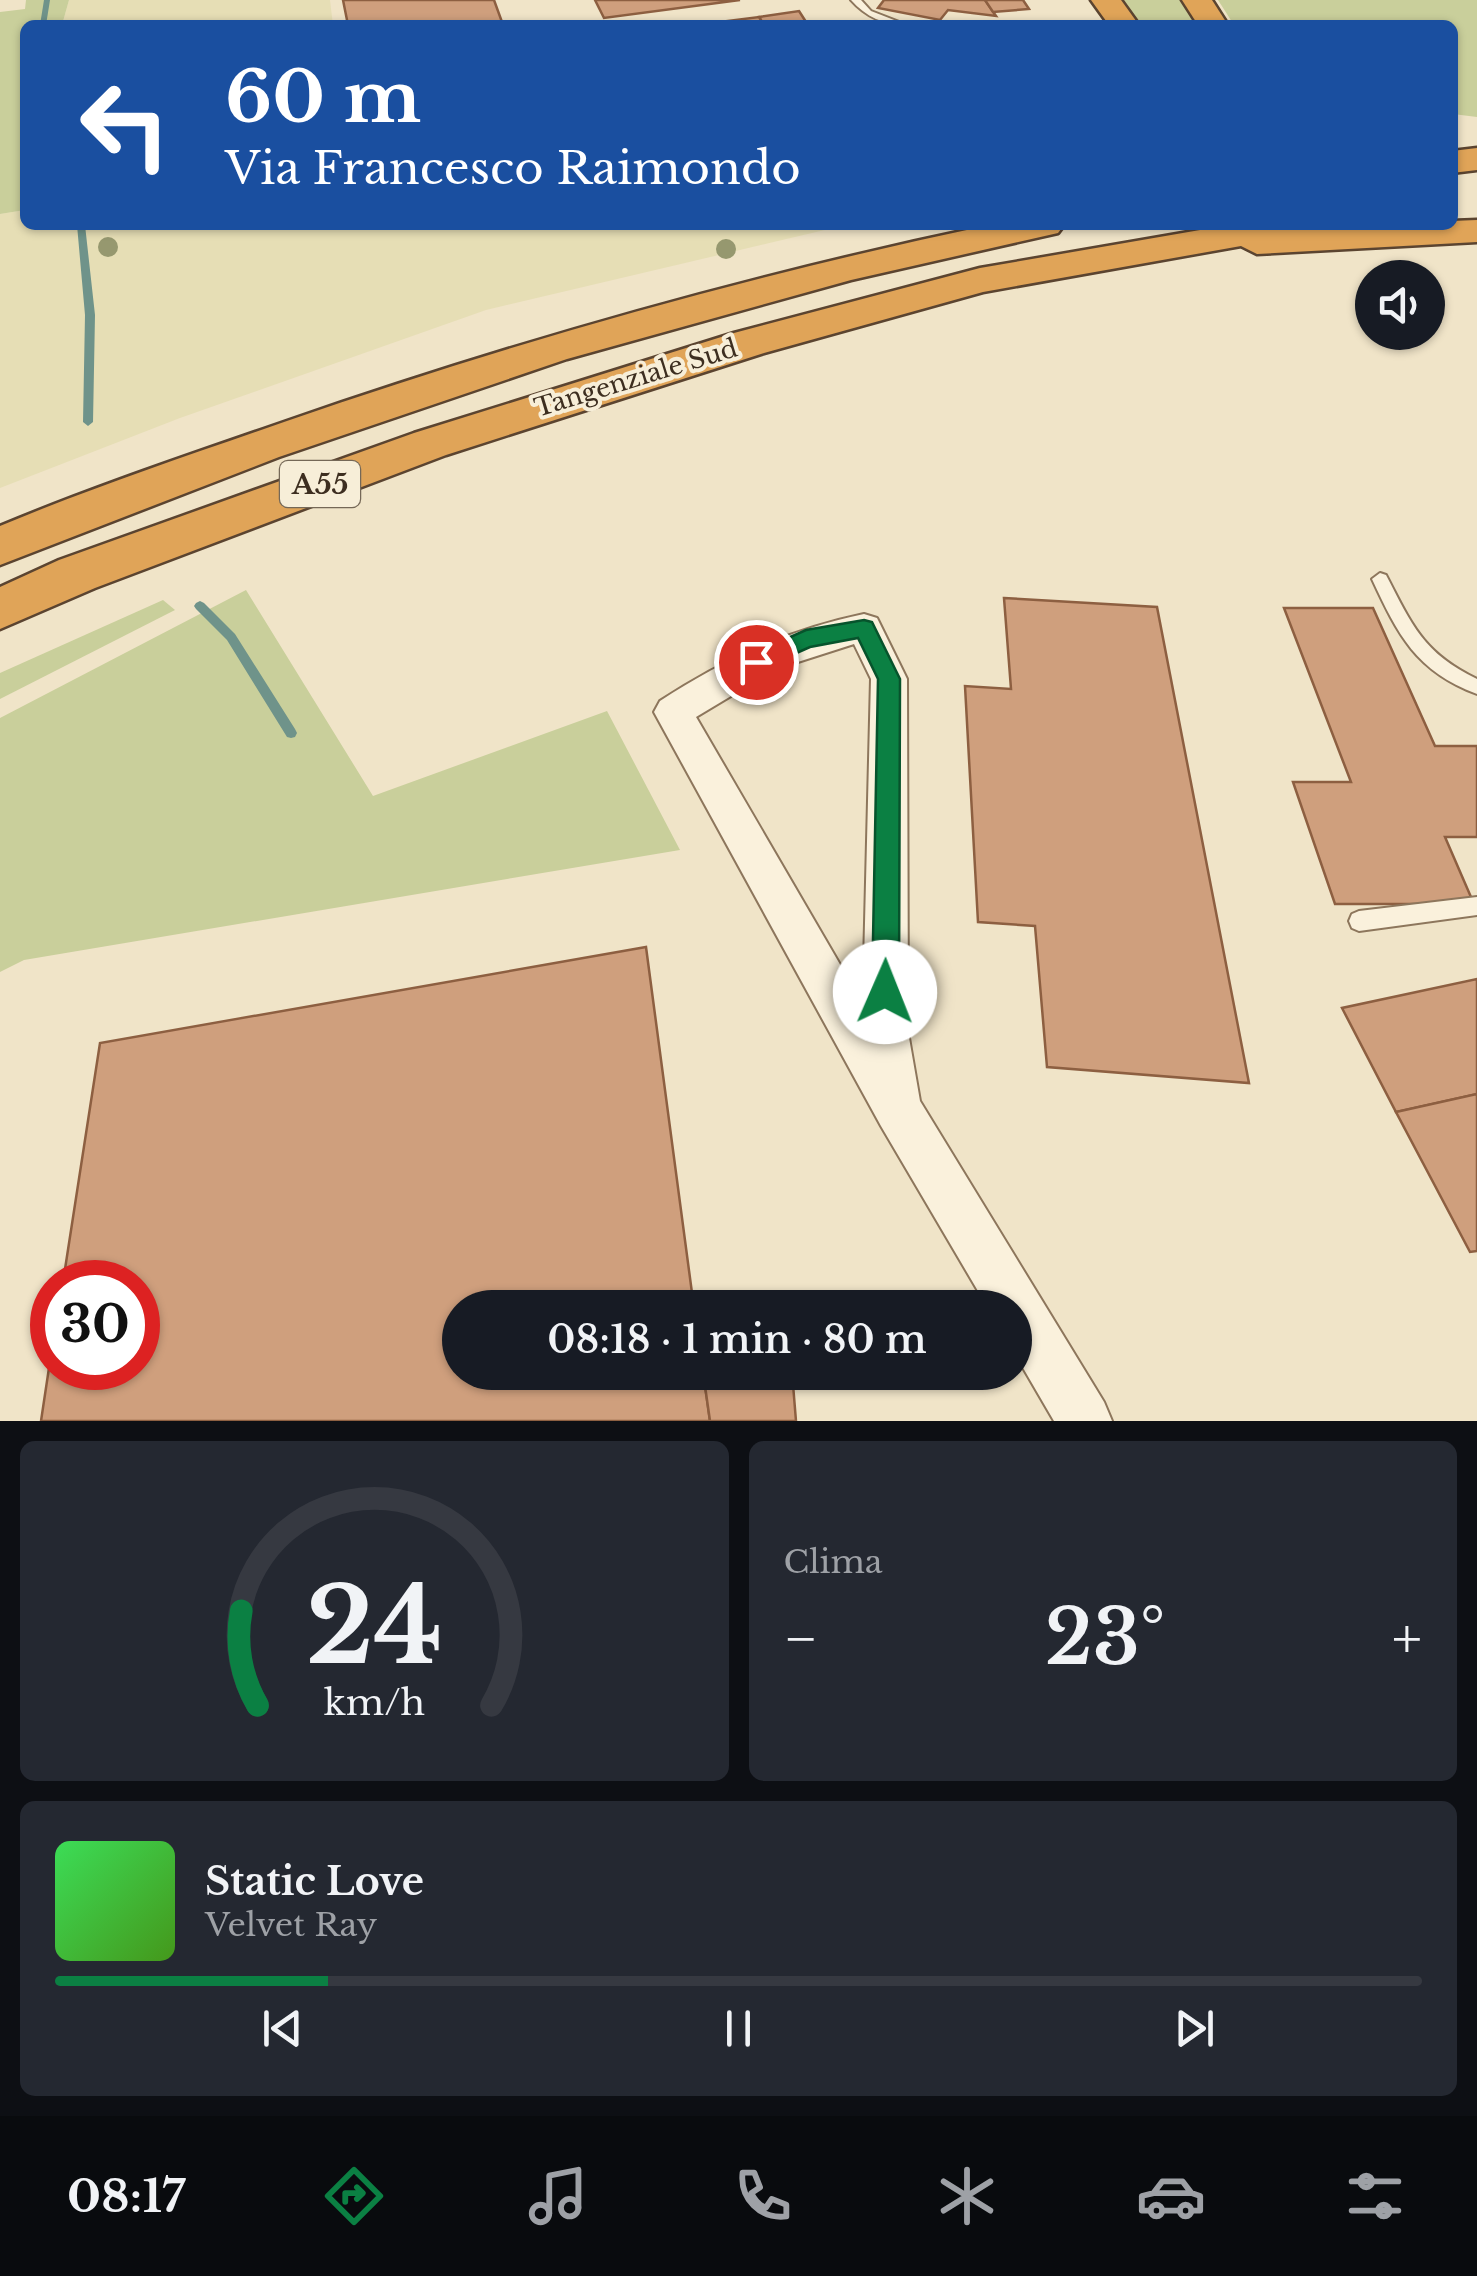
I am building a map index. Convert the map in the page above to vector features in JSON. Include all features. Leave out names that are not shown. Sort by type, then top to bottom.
[{"type":"highway","points":[[899,255],[956,230]]},
{"type":"highway","name":"Tangenziale Sud","points":[[0,546],[62,519],[407,394],[573,342],[899,255],[1021,230]]},
{"type":"highway","name":"Tangenziale Sud","points":[[0,609],[77,574],[412,450],[645,374],[980,280],[1265,230]]},
{"type":"highway","points":[[1144,250],[1477,230]]},
{"type":"street","points":[[898,1110],[884,1032],[889,679],[864,628],[806,639],[730,674],[673,712],[898,1110],[1085,1421]]},
{"type":"lane","points":[[856,0],[868,12],[889,20]]},
{"type":"lane","points":[[1380,579],[1409,642],[1438,670],[1477,687]]},
{"type":"lane","points":[[1359,921],[1477,906]]},
{"type":"shaded area","points":[[69,0],[330,0],[332,20],[63,20]]},
{"type":"shaded area","points":[[20,211],[20,230],[825,230],[486,310],[180,418],[0,488],[0,214]]},
{"type":"green space","points":[[26,0],[69,0],[63,20],[20,20],[20,211],[0,214],[0,12],[25,9]]},
{"type":"green space","points":[[1116,0],[1187,0],[1199,20],[1134,20]]},
{"type":"green space","points":[[1218,0],[1477,0],[1477,117],[1458,115],[1458,20],[1231,20]]},
{"type":"green space","points":[[246,590],[373,796],[607,711],[680,850],[24,960],[0,972],[0,718]]},
{"type":"green space","points":[[163,600],[175,610],[0,699],[0,673]]},
{"type":"building","points":[[343,0],[494,0],[501,20],[347,20]]},
{"type":"building","points":[[595,0],[740,0],[604,18]]},
{"type":"building","points":[[884,0],[985,0],[996,16],[948,10],[940,20],[878,8]]},
{"type":"building","points":[[985,0],[1023,0],[1029,9],[993,12]]},
{"type":"building","points":[[799,11],[805,20],[761,20],[759,17]]},
{"type":"building","points":[[1004,598],[1157,607],[1249,1083],[1047,1067],[1035,926],[978,922],[965,686],[1011,689]]},
{"type":"building","points":[[1284,608],[1373,608],[1435,746],[1477,746],[1477,837],[1445,837],[1474,904],[1335,904],[1293,782],[1351,782]]},
{"type":"building","points":[[646,947],[692,1290],[442,1290],[442,1390],[706,1390],[710,1421],[41,1421],[46,1390],[160,1390],[160,1260],[66,1260],[100,1043]]},
{"type":"building","points":[[1477,979],[1477,1094],[1396,1112],[1342,1008]]},
{"type":"building","points":[[1477,1094],[1477,1251],[1470,1252],[1396,1112]]},
{"type":"building","points":[[706,1390],[793,1390],[796,1421],[710,1421]]},
{"type":"waterway","points":[[44,20],[47,0]]},
{"type":"waterway","points":[[82,230],[90,315],[88,422]]},
{"type":"waterway","points":[[200,606],[231,637],[291,733]]},
{"type":"route","points":[[756,662],[806,639],[864,628],[889,679],[885,992]]}]
